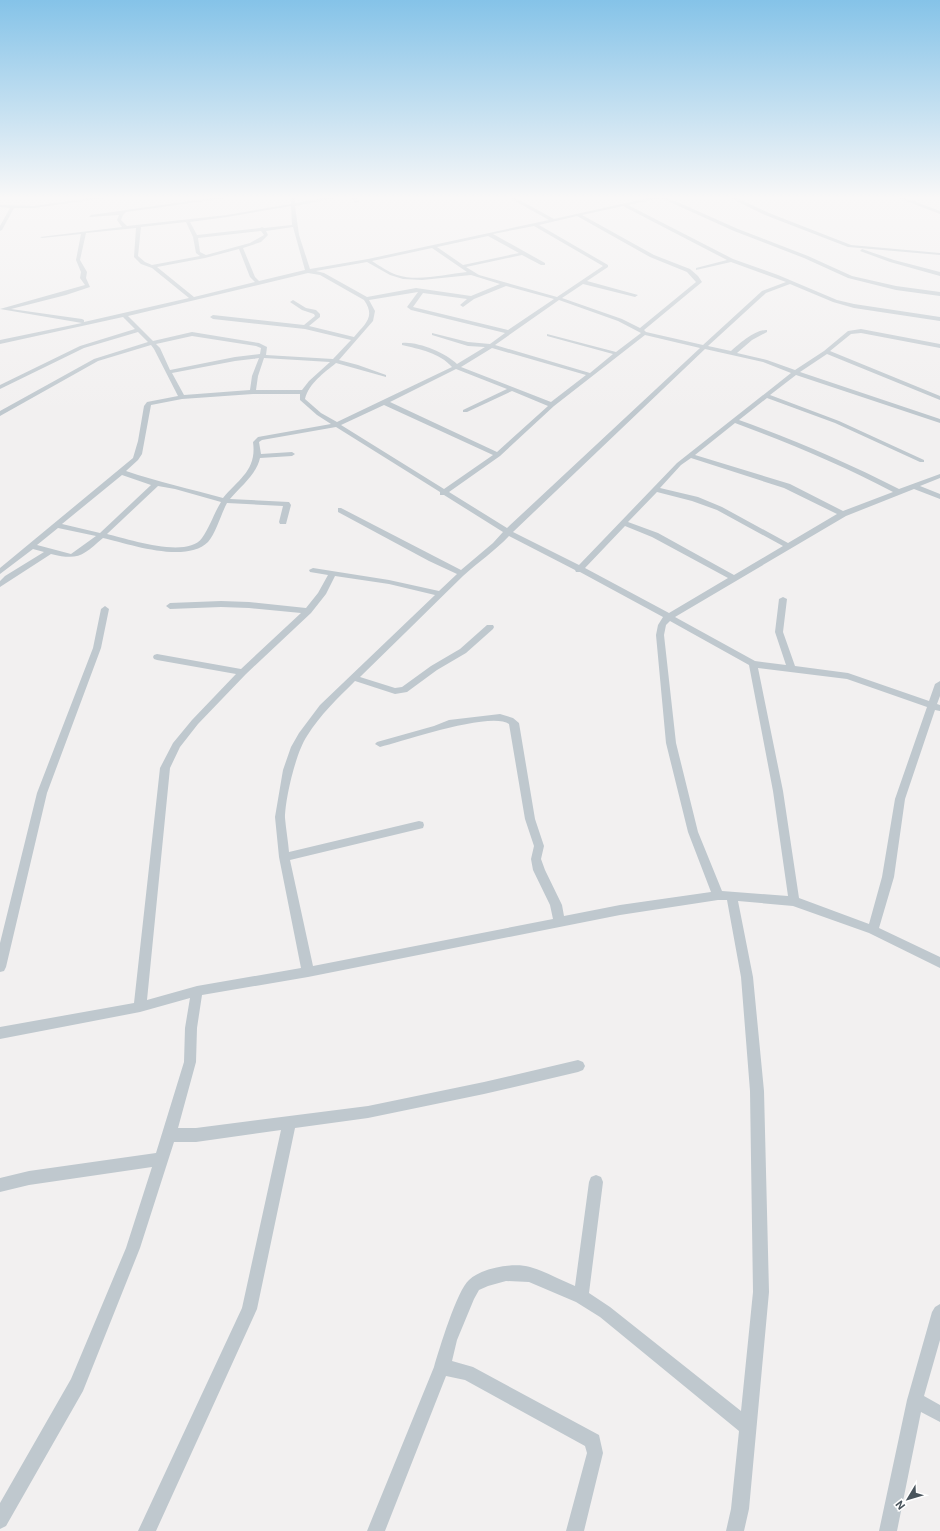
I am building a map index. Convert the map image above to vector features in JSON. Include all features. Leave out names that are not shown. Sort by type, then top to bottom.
[{"type":"street","points":[[2,309],[64,294],[88,286],[83,278],[84,272],[82,268]]},
{"type":"street","points":[[155,268],[193,298]]},
{"type":"street","points":[[249,268],[253,277],[258,283]]},
{"type":"street","points":[[0,342],[124,315],[322,268]]},
{"type":"street","points":[[383,268],[400,277],[421,278],[471,273]]},
{"type":"street","points":[[464,268],[471,273],[504,284],[560,299],[620,320],[643,331],[734,352],[765,361],[826,384],[940,421]]},
{"type":"street","points":[[56,525],[162,549],[174,550],[192,548],[201,544],[205,540],[225,501],[254,466],[259,452],[256,442],[260,438],[336,425],[456,367],[491,346],[509,332],[560,299],[603,268]]},
{"type":"street","points":[[443,493],[498,455],[552,405],[618,354],[699,282],[693,273],[681,268]]},
{"type":"street","points":[[754,268],[843,304],[940,319]]},
{"type":"street","points":[[831,268],[850,277],[883,285],[940,294]]},
{"type":"street","points":[[919,268],[940,274]]},
{"type":"street","points":[[308,271],[322,274],[366,299],[370,304],[373,316],[370,325],[318,375],[303,392],[302,400],[319,414],[419,475],[443,493],[508,532],[579,570],[621,590],[753,664],[848,676],[886,688],[936,707]]},
{"type":"street","points":[[584,282],[635,295]]},
{"type":"street","points":[[308,972],[284,857],[280,817],[288,770],[302,735],[323,707],[355,678],[462,573],[496,545],[704,346],[764,292],[791,282]]},
{"type":"street","points":[[462,305],[472,298],[504,284]]},
{"type":"street","points":[[366,299],[410,291],[422,291],[472,298]]},
{"type":"street","points":[[422,291],[411,305],[410,307],[413,309],[509,332]]},
{"type":"street","points":[[293,302],[304,309],[314,310],[318,314],[318,316],[305,327]]},
{"type":"street","points":[[2,309],[90,322]]},
{"type":"street","points":[[124,315],[157,348],[182,397]]},
{"type":"street","points":[[213,317],[305,327],[355,339]]},
{"type":"street","points":[[0,387],[82,347],[138,330]]},
{"type":"street","points":[[579,570],[679,464],[796,372],[826,352],[850,332],[856,330],[940,346]]},
{"type":"street","points":[[734,352],[750,339],[765,331]]},
{"type":"street","points":[[0,414],[96,360],[121,350],[152,342],[196,334],[261,345],[264,347],[255,376],[253,392]]},
{"type":"street","points":[[434,334],[468,344],[491,346],[591,375]]},
{"type":"street","points":[[549,335],[618,354]]},
{"type":"street","points":[[404,344],[431,351],[449,360],[456,367],[552,405]]},
{"type":"street","points":[[826,352],[940,398]]},
{"type":"street","points":[[168,372],[235,358],[262,356],[334,361],[356,366],[384,376]]},
{"type":"street","points":[[465,411],[512,389]]},
{"type":"street","points":[[0,572],[136,459],[139,453],[147,406],[155,402],[182,397],[253,392],[303,392]]},
{"type":"street","points":[[767,396],[830,419],[922,461]]},
{"type":"street","points":[[384,402],[498,455]]},
{"type":"street","points":[[735,421],[777,436],[898,491]]},
{"type":"street","points":[[258,456],[292,454]]},
{"type":"street","points":[[690,456],[750,473],[787,486],[843,514]]},
{"type":"street","points":[[121,472],[156,484],[176,487],[225,501],[286,504],[283,522]]},
{"type":"street","points":[[735,1531],[740,1509],[761,1292],[757,1091],[747,977],[725,896],[693,832],[671,743],[660,635],[662,625],[668,617],[843,514],[898,491],[940,476]]},
{"type":"street","points":[[33,546],[71,556],[77,554],[102,535],[156,484]]},
{"type":"street","points":[[913,486],[940,497]]},
{"type":"street","points":[[656,489],[695,499],[721,510],[745,521],[788,546]]},
{"type":"street","points":[[341,510],[432,559],[462,573]]},
{"type":"street","points":[[624,523],[655,536],[734,578]]},
{"type":"street","points":[[0,585],[4,577],[51,551]]},
{"type":"street","points":[[313,570],[389,582],[442,594]]},
{"type":"street","points":[[140,1007],[165,768],[176,745],[195,722],[243,672],[308,611],[322,594],[333,573]]},
{"type":"street","points":[[783,599],[779,632],[791,668]]},
{"type":"street","points":[[170,606],[221,604],[249,605],[308,611]]},
{"type":"street","points":[[0,967],[42,793],[97,648],[105,609]]},
{"type":"street","points":[[355,678],[395,691],[404,690],[434,668],[463,651],[490,627]]},
{"type":"street","points":[[157,657],[243,672]]},
{"type":"street","points":[[753,664],[778,791],[794,901]]},
{"type":"street","points":[[873,930],[888,877],[900,799],[920,737],[936,707],[940,684]]},
{"type":"street","points":[[380,744],[438,728],[450,723],[500,717],[510,720],[514,724],[530,819],[539,846],[536,859],[539,870],[556,905],[560,923]]},
{"type":"street","points":[[284,857],[419,825]]},
{"type":"street","points":[[0,1034],[140,1007],[197,991],[308,972],[620,910],[725,896],[794,901],[873,930],[940,962]]},
{"type":"street","points":[[0,1520],[77,1385],[134,1248],[190,1062],[191,1028],[197,991]]},
{"type":"street","points":[[169,1135],[196,1135],[289,1124],[376,1110],[484,1088],[578,1066]]},
{"type":"street","points":[[147,1531],[249,1309],[289,1124]]},
{"type":"street","points":[[0,1185],[29,1178],[162,1159]]},
{"type":"street","points":[[581,1297],[596,1182]]},
{"type":"street","points":[[376,1531],[442,1366],[449,1340],[468,1294],[474,1284],[484,1279],[506,1273],[529,1274],[581,1297],[606,1312],[748,1426]]},
{"type":"street","points":[[888,1531],[915,1400],[940,1312]]},
{"type":"street","points":[[442,1366],[468,1373],[593,1441],[595,1453],[575,1531]]},
{"type":"street","points":[[915,1400],[940,1414]]}]
